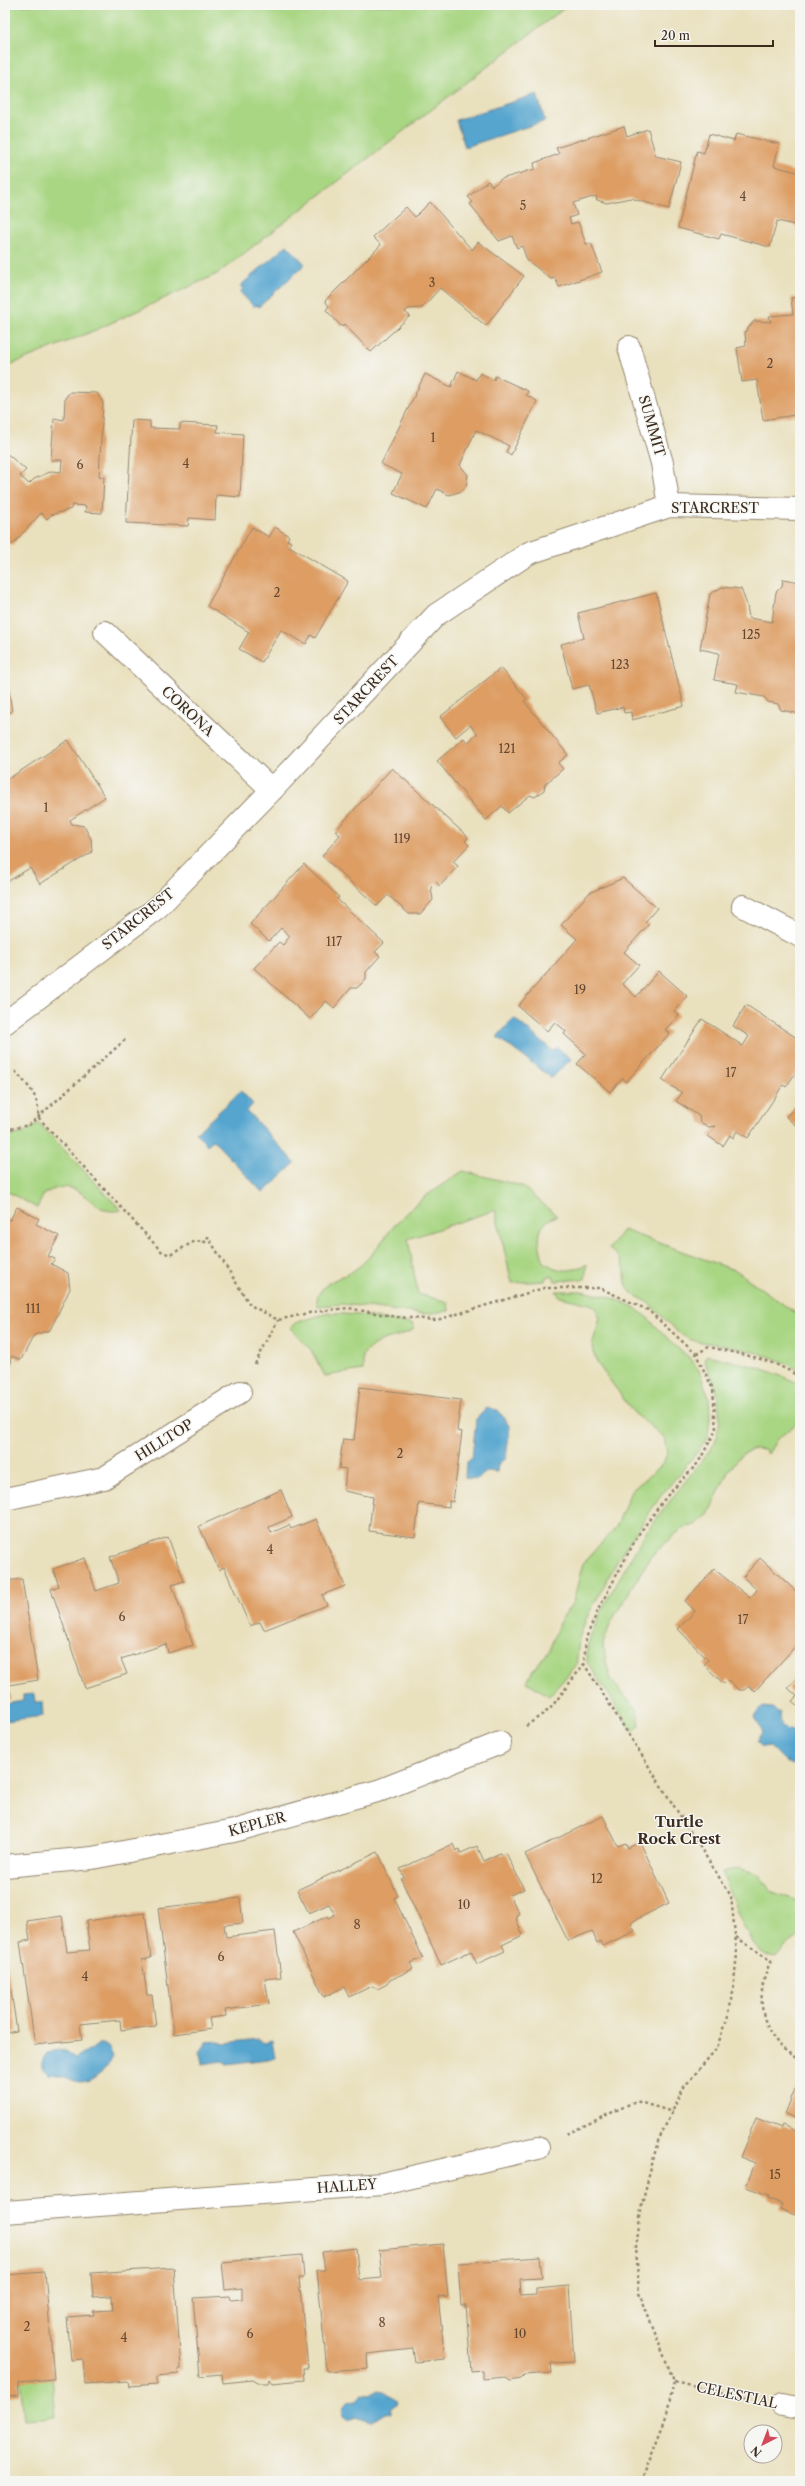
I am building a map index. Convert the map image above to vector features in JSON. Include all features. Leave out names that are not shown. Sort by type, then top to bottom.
[{"type":"street","name":"SUMMIT","points":[[629,347],[662,463],[669,506]]},
{"type":"street","name":"STARCREST","points":[[5,1023],[158,906],[272,790],[436,615],[529,553],[669,506],[800,509]]},
{"type":"street","name":"CORONA","points":[[105,632],[272,790]]},
{"type":"street","points":[[743,906],[800,936]]},
{"type":"street","name":"HILLTOP","points":[[5,1499],[104,1478],[240,1392]]},
{"type":"street","name":"KEPLER","points":[[5,1866],[92,1858],[234,1831],[381,1790],[500,1743]]},
{"type":"street","name":"HALLEY","points":[[5,2212],[382,2184],[538,2148]]},
{"type":"path","points":[[5,1130],[29,1125],[126,1039]]},
{"type":"path","points":[[16,1071],[34,1092],[39,1106],[38,1117],[161,1251],[170,1255],[195,1241],[205,1242],[208,1238],[250,1305],[278,1320],[313,1312],[348,1308],[397,1317],[436,1320],[544,1288],[600,1288],[648,1310],[696,1354],[713,1389],[716,1430],[698,1463],[666,1497],[638,1535],[599,1608],[586,1638],[584,1664],[550,1709]]},
{"type":"path","points":[[240,1392],[278,1320]]},
{"type":"path","points":[[696,1354],[709,1347],[775,1364],[791,1371],[800,1378]]},
{"type":"path","points":[[584,1664],[731,1896],[736,1936],[737,1954],[732,2000],[717,2048],[684,2087],[657,2148],[642,2203],[636,2247],[639,2293],[674,2381],[667,2415],[641,2481]]},
{"type":"path","points":[[736,1936],[771,1961],[760,1991],[763,2016],[775,2041],[800,2060]]},
{"type":"path","points":[[538,2148],[636,2102],[673,2112]]},
{"type":"path","name":"CELESTIAL","points":[[674,2381],[714,2392],[791,2407]]},
{"type":"green space","points":[[5,5],[568,5],[217,274],[98,329],[5,367]]},
{"type":"green space","points":[[39,1123],[121,1210],[110,1211],[101,1208],[77,1191],[68,1188],[57,1188],[44,1194],[37,1208],[5,1190],[5,1136],[22,1134]]},
{"type":"green space","points":[[463,1171],[522,1186],[557,1216],[550,1219],[541,1229],[539,1242],[544,1262],[555,1268],[564,1270],[575,1269],[587,1264],[585,1279],[555,1281],[553,1276],[546,1277],[545,1281],[512,1283],[495,1210],[408,1239],[418,1294],[448,1302],[449,1311],[423,1314],[343,1304],[318,1306],[317,1302],[319,1294],[326,1285],[353,1271],[367,1259],[409,1210],[431,1192]]},
{"type":"green space","points":[[623,1230],[737,1271],[798,1315],[800,1317],[800,1371],[783,1362],[763,1355],[743,1349],[691,1340],[682,1335],[647,1302],[633,1294],[627,1286],[622,1261],[609,1249]]},
{"type":"green space","points":[[556,1291],[581,1291],[610,1297],[634,1307],[650,1320],[671,1342],[691,1359],[699,1370],[709,1398],[710,1419],[708,1436],[699,1450],[660,1497],[620,1556],[587,1617],[579,1639],[576,1666],[549,1696],[527,1682],[533,1670],[549,1651],[559,1623],[573,1602],[583,1563],[616,1527],[631,1491],[663,1464],[667,1454],[664,1437],[634,1413],[597,1363],[592,1346],[600,1318],[596,1309],[590,1304],[560,1297]]},
{"type":"green space","points":[[328,1313],[359,1315],[414,1324],[413,1330],[381,1341],[370,1348],[363,1355],[363,1370],[325,1376],[311,1350],[290,1328],[295,1323]]},
{"type":"green space","points":[[707,1355],[761,1368],[796,1382],[800,1386],[800,1421],[777,1439],[768,1454],[765,1450],[754,1449],[741,1455],[728,1472],[708,1515],[695,1525],[683,1528],[651,1556],[611,1622],[603,1644],[606,1662],[611,1680],[637,1710],[640,1725],[633,1732],[587,1662],[588,1643],[603,1607],[646,1532],[715,1443],[720,1420],[717,1391],[704,1359]]},
{"type":"green space","points":[[739,1868],[758,1874],[773,1892],[800,1902],[800,1936],[787,1945],[776,1958],[766,1955],[757,1947],[749,1936],[736,1909],[722,1872]]},
{"type":"green space","points":[[52,2376],[56,2417],[24,2419],[20,2379]]},
{"type":"water","points":[[537,94],[545,121],[465,147],[456,120]]},
{"type":"water","points":[[287,245],[305,264],[259,307],[256,305],[254,307],[240,292],[243,289],[240,286]]},
{"type":"water","points":[[514,1018],[553,1051],[557,1047],[571,1059],[552,1078],[497,1037]]},
{"type":"water","points":[[241,1091],[253,1104],[247,1111],[295,1163],[263,1193],[213,1140],[207,1145],[196,1133]]},
{"type":"water","points":[[487,1408],[498,1410],[510,1427],[506,1458],[498,1464],[497,1472],[488,1471],[477,1479],[465,1478],[466,1463],[472,1458],[476,1419]]},
{"type":"water","points":[[34,1694],[35,1702],[42,1702],[43,1716],[5,1721],[5,1704],[23,1701],[23,1695]]},
{"type":"water","points":[[762,1707],[772,1708],[780,1713],[781,1725],[787,1730],[793,1730],[800,1736],[800,1756],[793,1764],[785,1761],[770,1746],[762,1747],[757,1742],[763,1732],[755,1717]]},
{"type":"water","points":[[258,2039],[264,2043],[273,2041],[276,2058],[227,2064],[223,2061],[202,2064],[200,2052],[207,2042],[219,2041],[225,2043]]},
{"type":"water","points":[[98,2044],[104,2044],[108,2047],[112,2058],[105,2069],[93,2078],[86,2081],[80,2082],[49,2074],[42,2067],[43,2059],[48,2053],[60,2050],[67,2052],[75,2058]]},
{"type":"water","points":[[379,2390],[384,2391],[398,2404],[391,2409],[391,2414],[385,2413],[371,2422],[356,2417],[349,2420],[344,2416],[342,2409],[347,2401],[357,2400],[362,2394],[370,2395]]},
{"type":"building","points":[[624,126],[627,136],[648,129],[656,156],[681,162],[669,209],[630,198],[607,203],[597,200],[596,196],[573,203],[577,215],[569,218],[571,224],[578,222],[586,244],[591,243],[602,272],[559,287],[555,278],[551,279],[527,260],[522,246],[517,248],[512,236],[499,241],[470,204],[473,202],[468,197],[488,181],[492,186],[501,179],[535,169],[534,163],[559,154],[556,148]]},
{"type":"building","points":[[709,134],[734,141],[736,134],[779,144],[774,166],[800,173],[800,233],[795,225],[777,221],[770,247],[721,234],[719,239],[678,228],[697,151],[704,153]]},
{"type":"building","points":[[430,202],[472,250],[478,242],[524,276],[486,326],[440,288],[422,308],[408,309],[405,312],[410,316],[371,352],[344,324],[342,327],[326,310],[329,306],[325,301],[381,245],[373,237],[406,207],[415,217]]},
{"type":"building","points":[[800,297],[799,437],[795,415],[763,420],[757,380],[742,382],[737,348],[746,346],[745,332],[754,321],[771,322],[769,316],[793,314],[791,298]]},
{"type":"building","points":[[458,371],[476,380],[480,373],[494,380],[495,376],[528,391],[526,395],[537,401],[511,455],[506,452],[509,446],[476,430],[460,465],[468,475],[466,486],[462,491],[449,495],[437,489],[427,509],[393,493],[402,474],[381,464],[425,374],[451,387]]},
{"type":"building","points":[[70,392],[97,393],[103,403],[99,476],[104,477],[102,513],[85,512],[86,506],[72,505],[71,509],[51,515],[47,519],[41,513],[12,545],[5,539],[5,452],[26,470],[20,476],[29,484],[34,479],[52,471],[61,472],[62,460],[51,460],[54,418],[64,420],[65,398]]},
{"type":"building","points":[[132,420],[150,421],[150,428],[180,429],[180,423],[218,425],[217,432],[243,434],[240,497],[216,495],[215,520],[189,518],[188,526],[126,523]]},
{"type":"building","points":[[252,527],[269,537],[275,527],[289,536],[287,540],[291,542],[289,546],[348,581],[315,638],[311,635],[306,644],[281,630],[262,662],[239,649],[249,632],[207,606]]},
{"type":"building","points":[[783,579],[800,582],[800,714],[781,710],[778,704],[768,702],[764,697],[736,692],[738,684],[714,680],[719,653],[700,649],[710,594],[722,587],[741,589],[747,605],[749,618],[772,622],[776,592],[782,586]]},
{"type":"building","points":[[656,593],[684,706],[632,720],[631,712],[624,713],[623,707],[597,713],[589,685],[572,689],[561,644],[584,638],[578,613]]},
{"type":"building","points":[[501,668],[527,699],[524,701],[568,755],[558,763],[563,769],[545,784],[544,790],[535,797],[530,795],[508,813],[502,806],[486,820],[437,761],[464,738],[467,743],[477,734],[470,725],[456,737],[440,717]]},
{"type":"building","points":[[8,683],[12,712],[5,713],[5,684]]},
{"type":"building","points":[[68,740],[105,797],[70,820],[72,824],[84,826],[91,839],[92,852],[40,884],[30,868],[5,883],[5,781]]},
{"type":"building","points":[[392,768],[468,837],[465,841],[469,845],[453,862],[458,866],[440,886],[436,882],[431,887],[433,900],[420,914],[409,914],[388,895],[377,906],[322,856],[340,835],[335,831]]},
{"type":"building","points":[[304,864],[339,897],[337,899],[384,943],[375,952],[380,956],[366,972],[366,979],[357,988],[351,988],[334,1008],[326,1001],[310,1019],[254,968],[279,942],[283,945],[290,936],[281,928],[269,941],[250,924]]},
{"type":"building","points":[[623,878],[657,908],[645,922],[649,924],[624,952],[639,965],[622,984],[636,997],[659,971],[687,996],[674,1011],[679,1015],[665,1030],[670,1033],[626,1082],[623,1078],[610,1092],[577,1064],[586,1054],[564,1034],[566,1031],[555,1022],[547,1031],[518,1006],[577,939],[561,925],[589,893]]},
{"type":"building","points":[[746,1005],[800,1040],[800,1066],[786,1087],[783,1085],[748,1138],[737,1131],[733,1138],[730,1135],[723,1146],[708,1136],[715,1126],[709,1127],[700,1122],[699,1116],[676,1101],[682,1093],[662,1080],[702,1019],[743,1046],[749,1036],[733,1026]]},
{"type":"building","points":[[800,1101],[800,1129],[786,1117]]},
{"type":"building","points":[[17,1207],[39,1219],[36,1224],[59,1236],[48,1256],[55,1259],[51,1264],[68,1273],[70,1289],[50,1330],[34,1335],[21,1360],[12,1356],[10,1360],[12,1361],[5,1375],[5,1218],[10,1220]]},
{"type":"building","points":[[360,1387],[461,1400],[457,1431],[462,1432],[453,1502],[449,1501],[449,1507],[419,1503],[415,1537],[369,1531],[373,1497],[344,1491],[346,1469],[339,1468],[343,1439],[354,1440]]},
{"type":"building","points":[[281,1490],[292,1517],[269,1527],[271,1533],[289,1525],[291,1529],[316,1519],[345,1586],[322,1595],[327,1605],[264,1630],[260,1622],[250,1626],[224,1567],[219,1570],[199,1526]]},
{"type":"building","points":[[168,1537],[184,1581],[172,1585],[193,1645],[168,1653],[166,1644],[121,1659],[127,1674],[85,1688],[51,1589],[59,1586],[53,1569],[85,1558],[96,1591],[119,1583],[110,1557]]},
{"type":"building","points":[[760,1558],[800,1595],[800,1641],[755,1691],[749,1686],[744,1690],[739,1690],[728,1680],[724,1684],[704,1665],[708,1660],[678,1629],[695,1611],[685,1601],[714,1569],[750,1598],[757,1590],[743,1577]]},
{"type":"building","points":[[22,1579],[38,1680],[9,1685],[11,1699],[5,1700],[5,1581]]},
{"type":"building","points":[[800,1675],[800,1708],[792,1701],[797,1696],[788,1688]]},
{"type":"building","points":[[603,1816],[618,1846],[626,1843],[628,1848],[640,1842],[669,1903],[635,1920],[631,1924],[635,1931],[603,1946],[601,1941],[597,1943],[592,1931],[568,1941],[525,1854]]},
{"type":"building","points":[[453,1844],[456,1851],[460,1849],[461,1853],[477,1846],[484,1861],[500,1853],[501,1855],[506,1853],[524,1889],[510,1895],[519,1914],[516,1915],[517,1922],[523,1935],[502,1945],[505,1951],[477,1964],[471,1951],[441,1965],[401,1879],[404,1877],[400,1869]]},
{"type":"building","points":[[378,1852],[398,1896],[394,1898],[423,1958],[410,1963],[413,1969],[390,1980],[387,1984],[378,1989],[372,1986],[349,1997],[344,1987],[324,1997],[293,1932],[328,1916],[329,1918],[335,1915],[329,1904],[309,1913],[297,1890]]},
{"type":"building","points":[[240,1898],[243,1923],[224,1925],[226,1937],[275,1931],[281,1977],[265,1979],[269,2004],[225,2010],[226,2016],[209,2018],[211,2029],[174,2034],[158,1908]]},
{"type":"building","points":[[145,1913],[151,1958],[142,1960],[147,1995],[152,1995],[156,2026],[121,2030],[120,2020],[80,2024],[82,2040],[35,2045],[20,1942],[30,1940],[27,1921],[62,1916],[67,1952],[90,1950],[86,1921]]},
{"type":"building","points":[[5,1950],[17,2031],[5,2033]]},
{"type":"building","points":[[795,2089],[800,2091],[800,2120],[785,2114]]},
{"type":"building","points":[[756,2118],[781,2128],[782,2125],[800,2132],[800,2217],[780,2209],[782,2204],[767,2198],[768,2195],[746,2187],[755,2163],[740,2157]]},
{"type":"building","points":[[443,2244],[448,2296],[438,2297],[445,2359],[415,2362],[413,2349],[367,2354],[368,2368],[327,2371],[317,2270],[325,2270],[322,2252],[356,2248],[359,2280],[382,2278],[379,2250]]},
{"type":"building","points":[[302,2255],[304,2278],[299,2278],[308,2368],[303,2368],[304,2380],[272,2383],[269,2379],[268,2383],[258,2383],[253,2380],[223,2383],[222,2374],[200,2376],[193,2298],[230,2296],[231,2300],[242,2299],[242,2288],[225,2290],[222,2262]]},
{"type":"building","points":[[540,2257],[542,2278],[520,2279],[521,2296],[536,2295],[536,2289],[569,2286],[574,2362],[551,2363],[552,2373],[525,2375],[521,2379],[510,2381],[505,2377],[483,2379],[483,2370],[471,2371],[466,2305],[461,2305],[458,2263]]},
{"type":"building","points":[[174,2268],[181,2369],[178,2369],[179,2374],[157,2376],[157,2384],[129,2386],[128,2381],[85,2384],[83,2359],[71,2360],[67,2317],[94,2315],[93,2311],[113,2310],[112,2296],[93,2297],[91,2273]]},
{"type":"building","points":[[45,2272],[54,2379],[18,2382],[19,2395],[5,2396],[5,2275]]},
{"type":"district","name":"Turtle Rock Crest","points":[[679,1830]]}]
